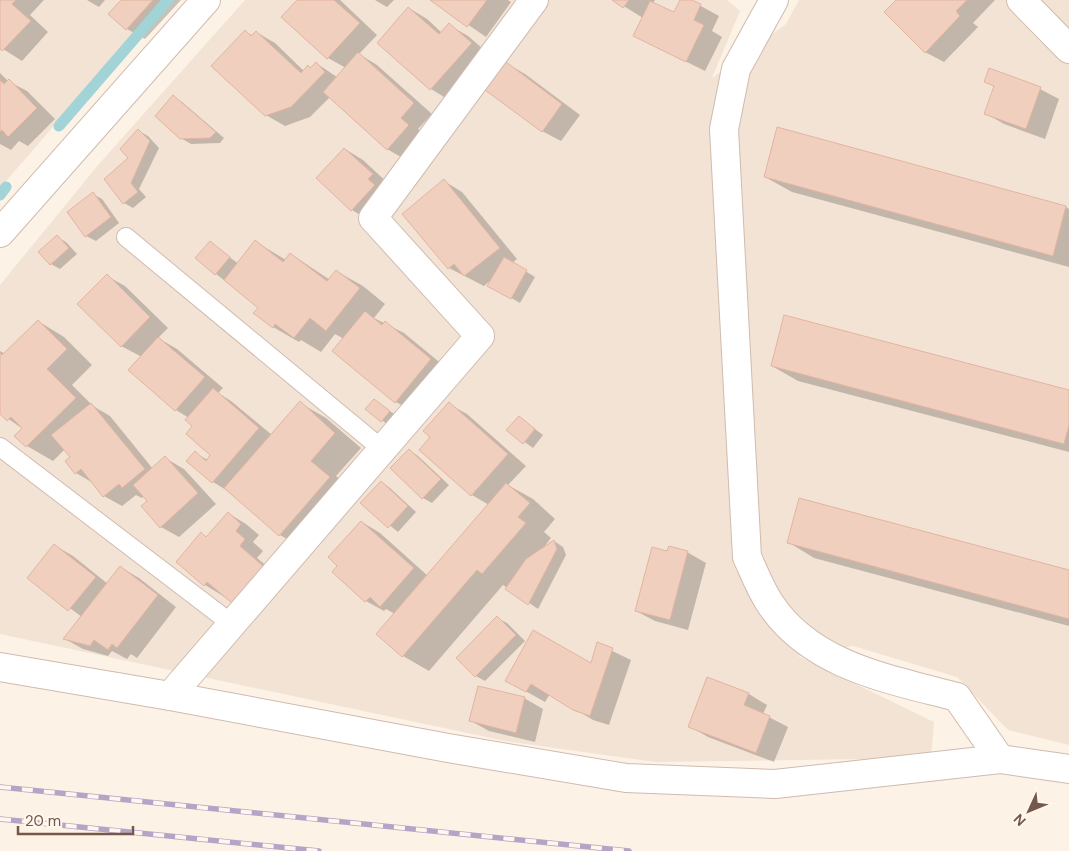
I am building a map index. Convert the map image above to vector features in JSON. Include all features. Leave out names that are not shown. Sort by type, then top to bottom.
[{"type":"street","points":[[0,232],[206,0]]},
{"type":"street","points":[[170,696],[480,336],[372,218],[534,0]]},
{"type":"street","points":[[1021,0],[1069,49]]},
{"type":"street","points":[[763,4],[736,69],[724,129],[747,557],[769,602],[794,633],[828,657],[876,676],[957,697],[1000,759]]},
{"type":"street","points":[[0,667],[170,696],[448,748],[626,778],[775,784],[1000,759],[1069,769]]},
{"type":"lane","points":[[126,237],[382,449]]},
{"type":"lane","points":[[0,447],[232,624]]},
{"type":"shaded area","points":[[0,0],[163,0],[0,188]]},
{"type":"shaded area","points":[[245,0],[727,0],[740,11],[712,78],[786,24],[799,0],[1069,0],[1069,745],[1008,730],[957,677],[853,646],[798,656],[934,722],[931,758],[655,762],[505,741],[0,634],[0,285],[99,164]]},
{"type":"building","points":[[0,0],[16,0],[12,4],[31,21],[2,51],[0,49]]},
{"type":"building","points":[[121,0],[153,0],[126,30],[108,14]]},
{"type":"building","points":[[297,0],[334,0],[360,23],[327,59],[281,17]]},
{"type":"building","points":[[430,0],[487,0],[467,27]]},
{"type":"building","points":[[612,0],[629,0],[623,8]]},
{"type":"building","points":[[680,0],[692,0],[701,4],[694,20],[704,25],[686,62],[633,36],[650,1],[674,12]]},
{"type":"building","points":[[896,0],[967,0],[956,11],[960,16],[925,53],[884,12]]},
{"type":"building","points":[[408,7],[439,34],[449,23],[472,43],[430,90],[377,43]]},
{"type":"building","points":[[245,30],[251,36],[256,31],[301,73],[308,65],[310,68],[316,62],[325,72],[291,107],[265,116],[211,66]]},
{"type":"building","points":[[358,52],[414,103],[401,118],[409,125],[387,150],[323,92]]},
{"type":"building","points":[[506,62],[562,104],[542,132],[485,90]]},
{"type":"building","points":[[989,68],[1041,87],[1026,129],[984,114],[994,86],[984,82]]},
{"type":"building","points":[[9,79],[37,108],[8,137],[2,130],[0,132],[0,80],[4,84]]},
{"type":"building","points":[[173,95],[216,132],[210,138],[180,139],[155,116]]},
{"type":"building","points":[[777,127],[1066,206],[1053,256],[764,177]]},
{"type":"building","points":[[138,129],[150,141],[131,183],[138,192],[123,204],[104,179],[128,158],[120,149]]},
{"type":"building","points":[[344,148],[373,174],[368,179],[375,185],[351,211],[316,178]]},
{"type":"building","points":[[444,179],[500,248],[464,276],[454,264],[448,269],[402,214]]},
{"type":"building","points":[[93,192],[111,217],[85,237],[67,212]]},
{"type":"building","points":[[57,235],[69,248],[50,265],[38,252]]},
{"type":"building","points":[[255,240],[283,262],[290,253],[327,281],[336,270],[360,288],[326,331],[310,318],[294,338],[275,324],[273,328],[253,313],[258,308],[224,280]]},
{"type":"building","points":[[210,241],[230,257],[215,275],[195,258]]},
{"type":"building","points":[[504,257],[527,270],[511,299],[487,286]]},
{"type":"building","points":[[107,274],[150,317],[121,347],[77,304]]},
{"type":"building","points":[[365,311],[382,325],[385,321],[431,359],[395,403],[332,351]]},
{"type":"building","points":[[784,315],[1069,390],[1069,425],[1064,444],[771,366]]},
{"type":"building","points":[[38,320],[67,349],[47,369],[76,398],[26,447],[14,436],[22,428],[11,417],[7,421],[0,414],[0,353],[2,355]]},
{"type":"building","points":[[158,337],[205,377],[175,411],[128,370]]},
{"type":"building","points":[[213,388],[259,428],[212,483],[186,461],[195,451],[206,461],[210,455],[186,434],[192,426],[185,420]]},
{"type":"building","points":[[374,399],[390,411],[381,422],[365,409]]},
{"type":"building","points":[[300,401],[335,433],[311,461],[330,477],[279,536],[224,488]]},
{"type":"building","points":[[449,402],[508,454],[471,496],[419,450],[430,437],[423,431]]},
{"type":"building","points":[[91,403],[145,469],[122,488],[119,484],[103,497],[81,469],[75,474],[65,461],[70,457],[51,435]]},
{"type":"building","points":[[519,416],[535,429],[523,444],[506,430]]},
{"type":"building","points":[[409,449],[441,479],[422,499],[390,468]]},
{"type":"building","points":[[165,456],[198,493],[160,528],[141,506],[147,501],[133,485]]},
{"type":"building","points":[[381,481],[408,506],[388,528],[360,503]]},
{"type":"building","points":[[506,483],[530,503],[518,517],[526,523],[482,574],[477,570],[402,657],[376,634]]},
{"type":"building","points":[[799,498],[1069,570],[1069,619],[787,543]]},
{"type":"building","points":[[228,512],[241,524],[236,531],[245,539],[240,546],[263,566],[232,603],[207,582],[204,586],[176,562],[201,532],[206,537]]},
{"type":"building","points":[[361,521],[414,568],[380,607],[370,597],[365,602],[332,572],[337,566],[328,557]]},
{"type":"building","points":[[554,540],[557,549],[528,605],[505,589],[526,559]]},
{"type":"building","points":[[54,544],[96,577],[68,611],[27,578]]},
{"type":"building","points":[[669,546],[688,551],[670,620],[635,611],[652,547],[667,551]]},
{"type":"building","points":[[120,566],[158,595],[117,648],[112,644],[108,650],[94,640],[90,646],[63,639]]},
{"type":"building","points":[[497,616],[516,635],[475,677],[456,658]]},
{"type":"building","points":[[533,630],[591,663],[597,642],[613,648],[590,716],[573,710],[531,684],[526,692],[505,681]]},
{"type":"building","points":[[707,677],[749,693],[744,705],[770,716],[756,753],[688,727]]},
{"type":"building","points":[[478,686],[525,697],[516,733],[469,721]]},
{"type":"waterway","points":[[59,126],[168,0]]},
{"type":"waterway","points":[[0,195],[6,187]]},
{"type":"railway","points":[[0,787],[629,851]]},
{"type":"railway","points":[[0,819],[319,851]]}]
